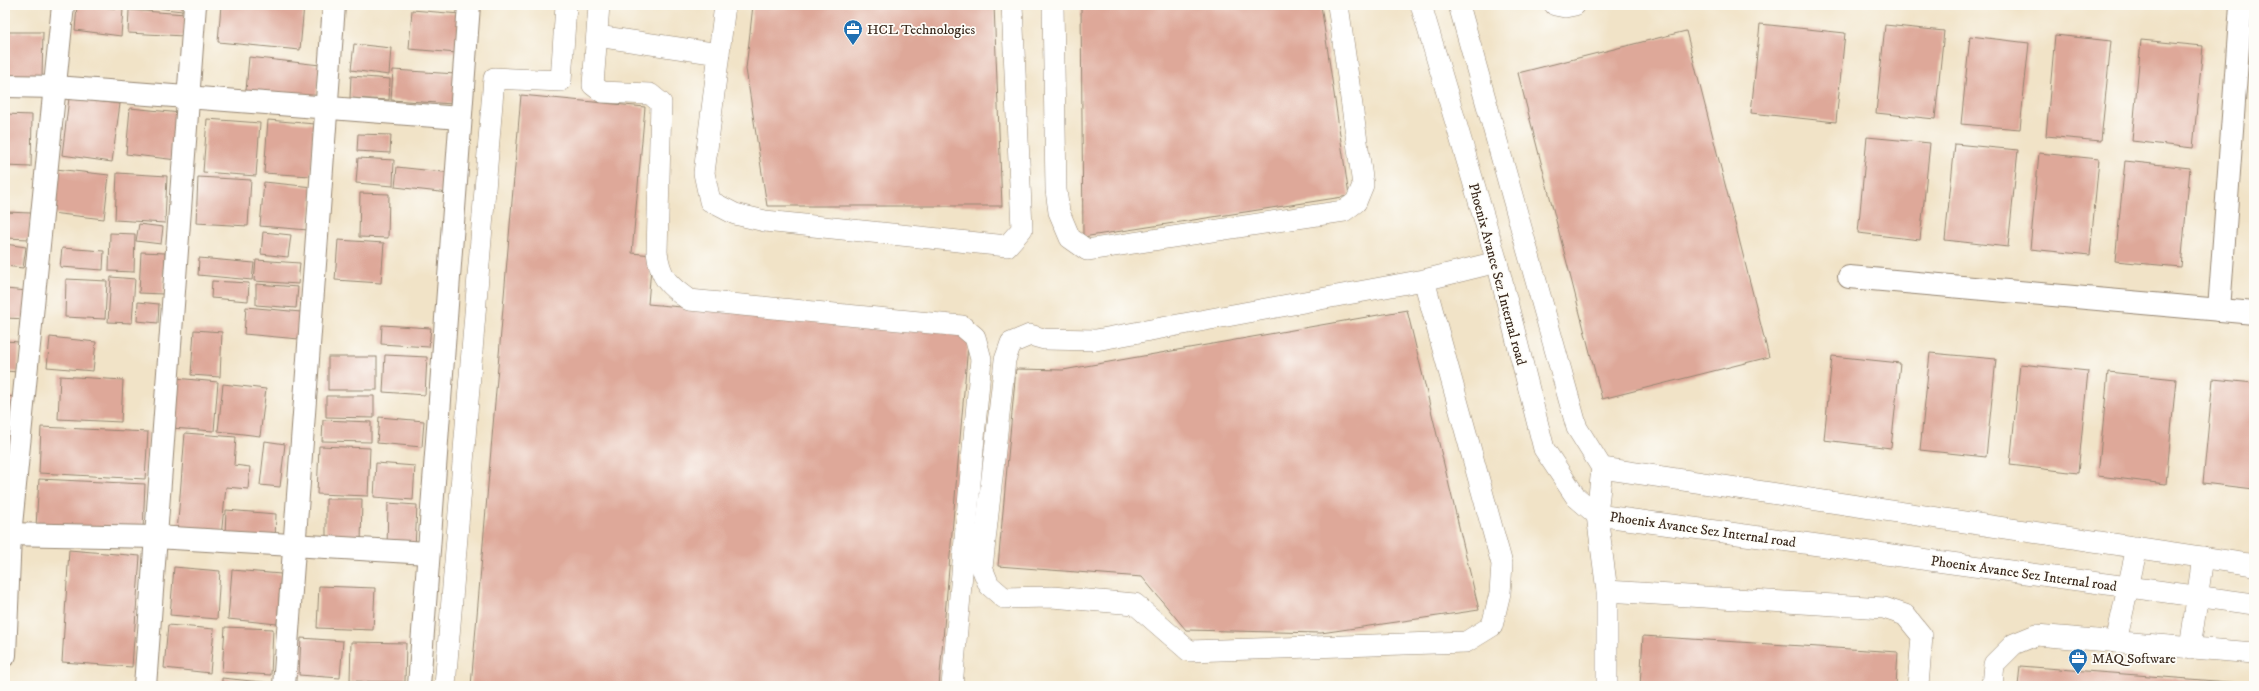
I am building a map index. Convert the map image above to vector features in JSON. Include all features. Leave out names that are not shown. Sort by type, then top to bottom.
[{"type":"street","points":[[5,655],[8,535],[56,87],[63,5]]},
{"type":"street","points":[[145,686],[194,5]]},
{"type":"street","points":[[284,686],[334,5]]},
{"type":"street","points":[[419,686],[469,5]]},
{"type":"street","points":[[2236,5],[2254,6]]},
{"type":"street","points":[[2219,310],[2241,5]]},
{"type":"street","points":[[5,86],[56,87],[188,99],[460,118]]},
{"type":"street","points":[[1849,277],[2254,313]]},
{"type":"street","points":[[8,535],[156,537],[428,553]]},
{"type":"lane","points":[[445,686],[494,78],[561,81],[566,5]]},
{"type":"lane","points":[[599,5],[592,85],[602,92],[650,94],[661,103],[657,252],[659,268],[672,288],[689,300],[962,326],[975,337],[981,359],[958,645],[952,686]]},
{"type":"lane","points":[[725,5],[704,173],[710,201],[734,214],[765,221],[1007,246],[1022,229],[1012,5]]},
{"type":"lane","points":[[1053,5],[1056,190],[1059,212],[1070,238],[1087,250],[1344,211],[1356,202],[1363,185],[1338,5]]},
{"type":"lane","name":"Phoenix Avance Sez Internal road","points":[[1421,5],[1497,262],[1544,449],[1576,497],[1597,514],[2254,604]]},
{"type":"lane","points":[[1459,5],[1577,428],[1602,468],[1597,514],[1608,591],[1607,686]]},
{"type":"lane","points":[[1555,5],[1566,7],[1575,5]]},
{"type":"lane","points":[[597,36],[719,54]]},
{"type":"lane","points":[[1424,280],[1502,564],[1500,593],[1492,626],[1466,642],[1189,651],[1135,604],[1052,597],[1004,598],[989,585],[982,568],[1005,360],[1011,343],[1030,335],[1044,339],[1096,340],[1424,280],[1497,262]]},
{"type":"lane","points":[[1602,468],[2254,565]]},
{"type":"lane","points":[[2116,642],[2137,547]]},
{"type":"lane","points":[[2190,649],[2203,557]]},
{"type":"lane","points":[[1608,591],[1884,608],[1905,615],[1922,636],[1918,686]]},
{"type":"lane","points":[[1992,686],[1994,664],[2014,644],[2036,635],[2190,649],[2254,653]]},
{"type":"building","points":[[77,5],[123,9],[121,36],[75,30]]},
{"type":"building","points":[[131,5],[182,5],[182,11]]},
{"type":"building","points":[[221,5],[304,5],[300,50],[218,42]]},
{"type":"building","points":[[753,5],[994,5],[1002,206],[767,206],[746,69]]},
{"type":"building","points":[[1081,5],[1321,5],[1349,196],[1083,237]]},
{"type":"building","points":[[129,10],[186,14],[184,36],[128,33]]},
{"type":"building","points":[[412,10],[460,14],[457,53],[409,49]]},
{"type":"building","points":[[1760,24],[1845,33],[1836,122],[1751,113]]},
{"type":"building","points":[[1885,25],[1944,31],[1935,119],[1876,113]]},
{"type":"building","points":[[1686,31],[1769,357],[1602,399],[1518,73]]},
{"type":"building","points":[[5,32],[43,32],[42,79],[5,79]]},
{"type":"building","points":[[2055,35],[2111,41],[2101,141],[2046,136]]},
{"type":"building","points":[[1970,36],[2029,43],[2020,129],[1961,124]]},
{"type":"building","points":[[2141,40],[2203,46],[2193,148],[2132,141]]},
{"type":"building","points":[[354,44],[391,48],[389,75],[351,70]]},
{"type":"building","points":[[249,57],[320,65],[316,99],[246,91]]},
{"type":"building","points":[[393,70],[456,74],[454,104],[391,100]]},
{"type":"building","points":[[351,76],[390,79],[389,100],[350,98]]},
{"type":"building","points":[[521,95],[645,107],[632,253],[652,255],[648,304],[969,333],[939,686],[471,686]]},
{"type":"building","points":[[69,98],[120,104],[112,162],[62,155]]},
{"type":"building","points":[[130,108],[181,113],[177,160],[126,154]]},
{"type":"building","points":[[5,114],[32,115],[31,167],[5,166]]},
{"type":"building","points":[[207,119],[260,123],[256,176],[203,172]]},
{"type":"building","points":[[268,120],[315,124],[311,176],[264,173]]},
{"type":"building","points":[[358,134],[391,135],[390,153],[357,151]]},
{"type":"building","points":[[1867,137],[1930,143],[1920,240],[1858,233]]},
{"type":"building","points":[[1955,144],[2018,150],[2008,247],[1945,240]]},
{"type":"building","points":[[2039,153],[2099,159],[2090,255],[2030,249]]},
{"type":"building","points":[[358,158],[394,160],[393,186],[356,183]]},
{"type":"building","points":[[2125,161],[2190,168],[2181,267],[2115,261]]},
{"type":"building","points":[[397,167],[452,173],[449,193],[395,187]]},
{"type":"building","points":[[56,169],[109,175],[104,219],[51,213]]},
{"type":"building","points":[[117,173],[167,176],[165,223],[115,220]]},
{"type":"building","points":[[198,177],[251,180],[248,226],[196,223]]},
{"type":"building","points":[[264,182],[313,187],[308,230],[260,226]]},
{"type":"building","points":[[360,193],[389,194],[388,238],[359,237]]},
{"type":"building","points":[[5,212],[31,213],[29,239],[5,238]]},
{"type":"building","points":[[139,224],[163,227],[161,244],[136,241]]},
{"type":"building","points":[[263,232],[291,235],[288,257],[261,254]]},
{"type":"building","points":[[110,233],[135,234],[134,272],[109,271]]},
{"type":"building","points":[[338,240],[384,243],[381,283],[335,280]]},
{"type":"building","points":[[5,244],[26,247],[23,268],[5,266]]},
{"type":"building","points":[[62,248],[104,251],[103,270],[60,267]]},
{"type":"building","points":[[141,252],[165,253],[163,294],[139,293]]},
{"type":"building","points":[[199,258],[254,263],[252,280],[198,275]]},
{"type":"building","points":[[256,260],[300,263],[298,284],[254,281]]},
{"type":"building","points":[[111,277],[135,279],[132,323],[108,322]]},
{"type":"building","points":[[66,279],[107,281],[105,319],[65,317]]},
{"type":"building","points":[[212,281],[249,283],[248,301],[211,298]]},
{"type":"building","points":[[256,284],[298,287],[296,308],[256,305]]},
{"type":"building","points":[[5,289],[28,291],[27,319],[5,318]]},
{"type":"building","points":[[138,302],[159,304],[158,323],[137,321]]},
{"type":"building","points":[[246,307],[301,312],[299,339],[244,334]]},
{"type":"building","points":[[1407,310],[1479,610],[1321,633],[1186,630],[1142,577],[998,566],[1016,369],[1063,370]]},
{"type":"building","points":[[382,325],[431,328],[429,347],[381,344]]},
{"type":"building","points":[[194,330],[222,332],[220,377],[191,375]]},
{"type":"building","points":[[50,337],[96,342],[93,371],[47,367]]},
{"type":"building","points":[[5,341],[19,342],[18,372],[5,371]]},
{"type":"building","points":[[1930,353],[1996,359],[1986,457],[1920,450]]},
{"type":"building","points":[[385,355],[427,357],[425,395],[383,392]]},
{"type":"building","points":[[1832,356],[1900,363],[1891,448],[1824,440]]},
{"type":"building","points":[[328,357],[377,357],[377,390],[328,390]]},
{"type":"building","points":[[2020,364],[2088,371],[2078,473],[2010,465]]},
{"type":"building","points":[[2108,372],[2176,379],[2166,484],[2098,476]]},
{"type":"building","points":[[60,376],[123,380],[121,422],[58,419]]},
{"type":"building","points":[[175,378],[218,382],[214,431],[171,428]]},
{"type":"building","points":[[2213,379],[2254,383],[2254,489],[2203,483]]},
{"type":"building","points":[[223,384],[266,389],[260,436],[218,431]]},
{"type":"building","points":[[5,396],[15,397],[13,426],[5,426]]},
{"type":"building","points":[[326,396],[374,396],[374,418],[326,417]]},
{"type":"building","points":[[379,417],[424,421],[422,447],[377,443]]},
{"type":"building","points":[[323,420],[371,422],[371,442],[322,441]]},
{"type":"building","points":[[5,427],[16,428],[15,447],[5,447]]},
{"type":"building","points":[[41,427],[148,432],[145,479],[39,473]]},
{"type":"building","points":[[185,433],[236,437],[234,465],[250,467],[248,489],[226,487],[221,537],[177,533]]},
{"type":"building","points":[[265,441],[285,444],[280,487],[260,485]]},
{"type":"building","points":[[319,446],[370,448],[368,496],[317,494]]},
{"type":"building","points":[[376,463],[415,466],[413,500],[374,497]]},
{"type":"building","points":[[39,479],[145,484],[143,531],[36,526]]},
{"type":"building","points":[[326,499],[362,499],[361,544],[326,544]]},
{"type":"building","points":[[388,503],[417,505],[415,550],[387,549]]},
{"type":"building","points":[[226,510],[276,514],[275,540],[225,536]]},
{"type":"building","points":[[69,550],[140,556],[132,667],[62,662]]},
{"type":"building","points":[[174,567],[220,571],[217,619],[170,615]]},
{"type":"building","points":[[232,570],[281,574],[277,624],[228,619]]},
{"type":"building","points":[[319,586],[375,588],[373,630],[317,628]]},
{"type":"building","points":[[168,625],[214,629],[210,673],[164,668]]},
{"type":"building","points":[[225,627],[273,629],[271,675],[222,672]]},
{"type":"building","points":[[1643,636],[1898,652],[1896,686],[1640,686]]},
{"type":"building","points":[[301,638],[343,641],[340,678],[299,675]]},
{"type":"building","points":[[351,642],[406,643],[405,682],[350,681]]},
{"type":"building","name":"MAQ Software","points":[[2020,666],[2254,684],[2254,686],[2018,686]]},
{"type":"building","points":[[222,678],[271,683],[270,686],[222,686]]},
{"type":"place","name":"HCL Technologies","points":[[853,46]]},
{"type":"place","name":"MAQ Software","points":[[2078,675]]}]
